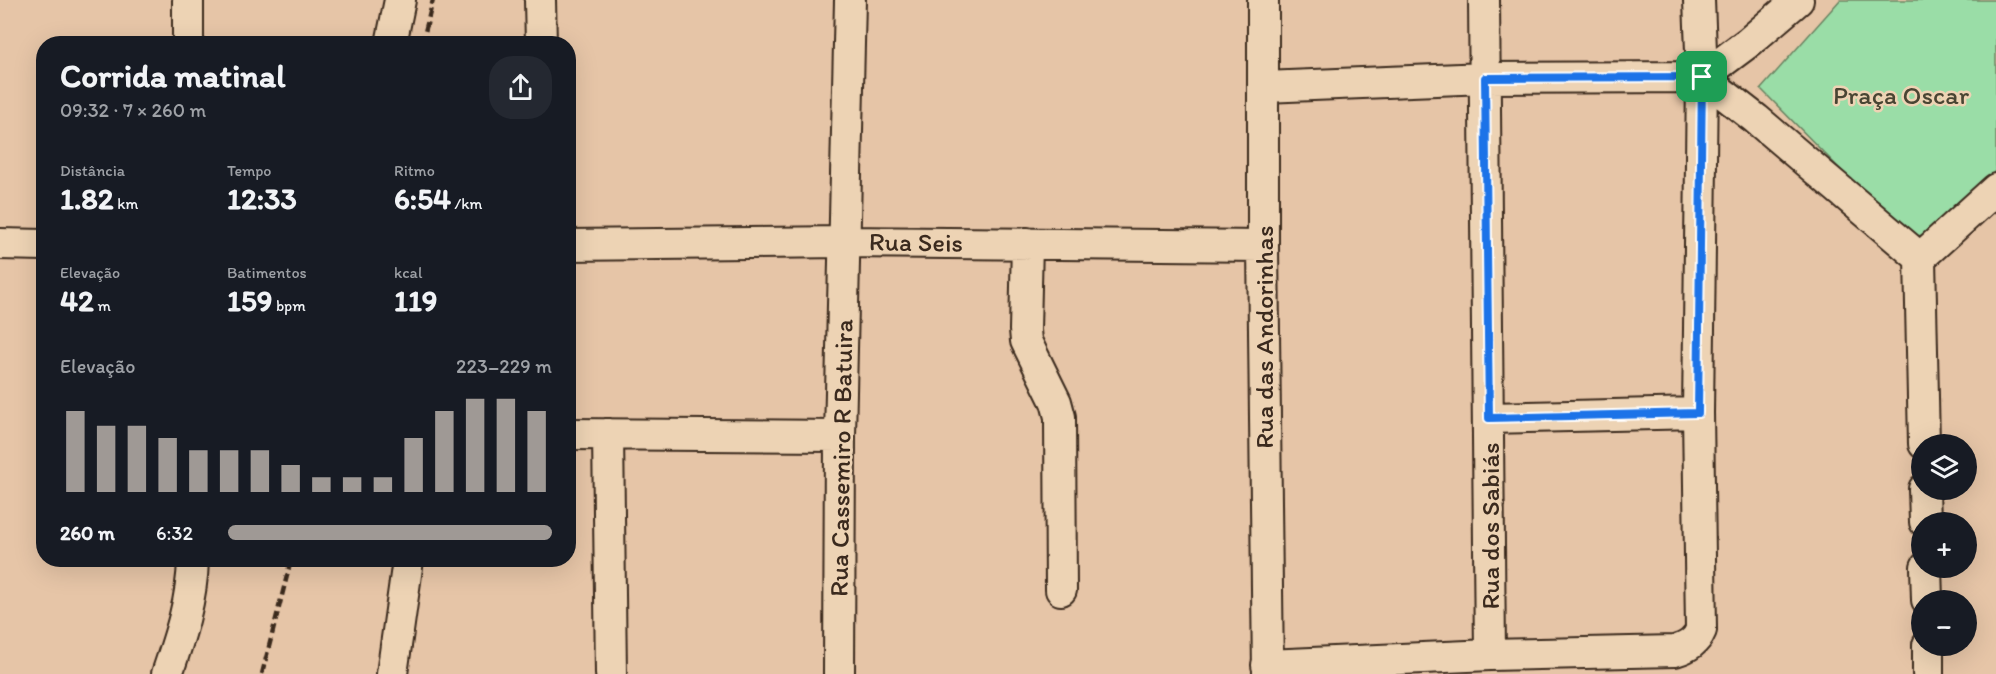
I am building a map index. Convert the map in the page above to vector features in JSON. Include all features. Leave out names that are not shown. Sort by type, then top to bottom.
[{"type":"street","points":[[188,0],[188,36]]},
{"type":"street","points":[[393,36],[400,0]]},
{"type":"street","points":[[540,0],[541,36]]},
{"type":"street","name":"Rua Cassemiro R Batuira","points":[[839,674],[840,436],[850,0]]},
{"type":"street","name":"Rua das Andorinhas","points":[[1263,0],[1263,246],[1268,670]]},
{"type":"street","name":"Rua dos Sabiás","points":[[1484,0],[1490,655]]},
{"type":"street","points":[[1268,670],[1490,655],[1676,651],[1693,643],[1701,630],[1698,413],[1702,77],[1700,0]]},
{"type":"street","points":[[1264,87],[1485,78],[1702,77],[1749,42],[1798,0]]},
{"type":"street","points":[[1702,77],[1756,119],[1920,258]]},
{"type":"street","points":[[1923,434],[1920,258],[1996,189]]},
{"type":"street","name":"Rua Seis","points":[[576,245],[845,242],[1263,246]]},
{"type":"street","points":[[1027,243],[1026,341],[1056,402],[1060,417],[1061,590]]},
{"type":"street","points":[[0,244],[36,245]]},
{"type":"street","points":[[1489,418],[1698,413]]},
{"type":"street","points":[[576,434],[840,436]]},
{"type":"street","points":[[608,434],[611,674]]},
{"type":"street","points":[[167,674],[188,606],[193,567]]},
{"type":"street","points":[[392,674],[407,567]]},
{"type":"street","points":[[1928,656],[1928,674]]},
{"type":"green space","name":"Praça Oscar","points":[[1840,0],[1996,0],[1996,170],[1934,234],[1915,236],[1897,227],[1761,89]]},
{"type":"railway","points":[[424,36],[433,0]]},
{"type":"railway","points":[[262,674],[289,567]]},
{"type":"route","points":[[1702,77],[1698,413],[1489,418],[1485,78],[1702,77]]}]
